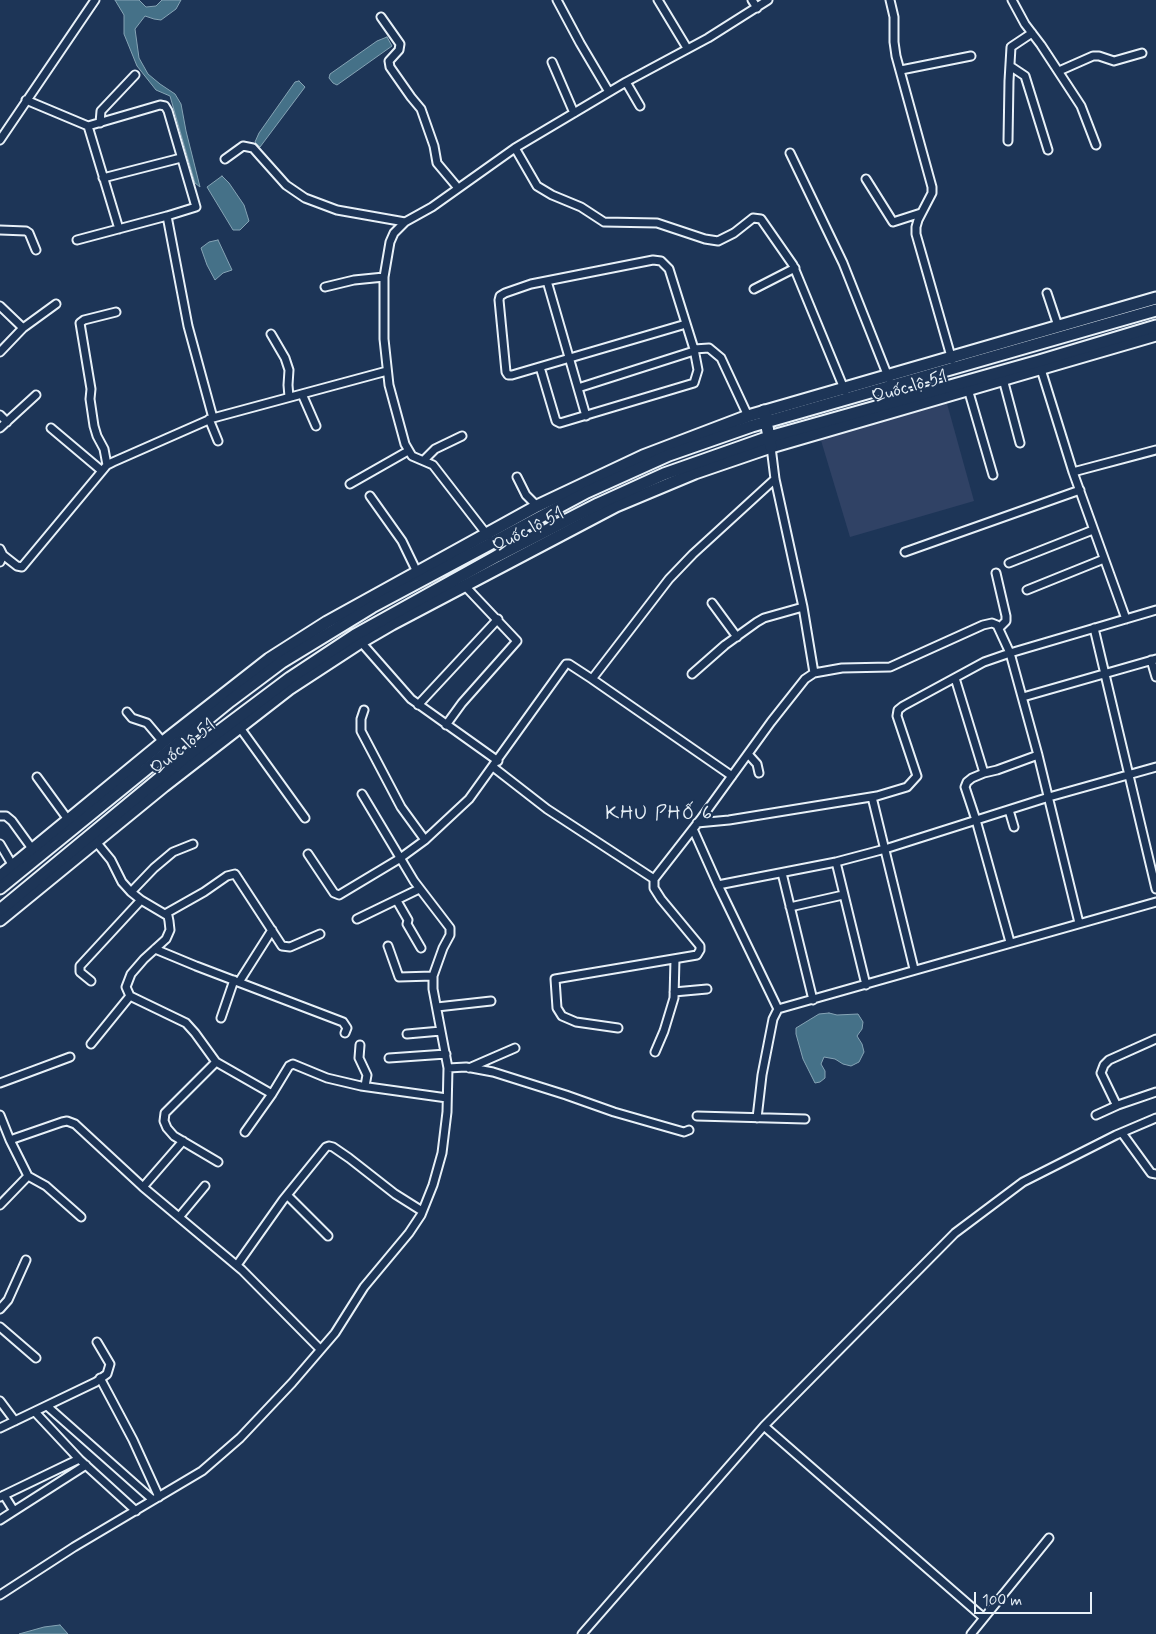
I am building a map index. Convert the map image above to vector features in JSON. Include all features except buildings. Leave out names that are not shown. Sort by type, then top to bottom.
[{"type":"main road","name":"Quốc lộ 51","points":[[0,876],[33,850],[72,825],[276,666],[372,608],[417,572],[625,474],[765,417],[889,381],[951,357],[1156,298]]},
{"type":"main road","name":"Quốc lộ 51","points":[[889,381],[955,369],[1156,310]]},
{"type":"main road","name":"Quốc lộ 51","points":[[770,442],[1040,364],[1156,326]]},
{"type":"main road","name":"Quốc lộ 51","points":[[0,920],[97,842],[290,678],[598,504],[695,462],[968,389],[1003,379],[1040,364],[1156,335]]},
{"type":"main road","name":"Quốc lộ 51","points":[[0,888],[163,742],[269,659],[327,622],[392,591],[489,538],[536,506],[643,456],[748,416],[765,417]]},
{"type":"main road","points":[[765,417],[770,442]]},
{"type":"main road","name":"Quốc lộ 51","points":[[358,638],[464,585],[499,560]]},
{"type":"main road","name":"Quốc lộ 51","points":[[0,910],[190,753],[236,724]]},
{"type":"street","points":[[0,140],[95,0]]},
{"type":"street","points":[[557,0],[608,92]]},
{"type":"street","points":[[658,0],[687,48]]},
{"type":"street","points":[[752,0],[757,8]]},
{"type":"street","points":[[489,538],[433,465],[412,456],[408,451],[387,371],[384,339],[384,276],[390,242],[394,233],[405,222],[432,207],[515,148],[608,92],[708,38],[768,0]]},
{"type":"street","points":[[890,0],[894,17],[894,42],[932,187],[932,193],[916,227],[916,234],[955,369]]},
{"type":"street","points":[[1012,0],[1081,106],[1096,144]]},
{"type":"street","points":[[381,17],[400,44],[399,50],[388,61],[390,67],[421,108],[434,146],[437,163],[458,188]]},
{"type":"street","points":[[1008,141],[1011,47],[1032,33]]},
{"type":"street","points":[[1058,72],[1093,56],[1114,61],[1142,53]]},
{"type":"street","points":[[901,70],[971,56]]},
{"type":"street","points":[[552,62],[574,113]]},
{"type":"street","points":[[1010,66],[1026,76],[1048,150]]},
{"type":"street","points":[[100,123],[101,111],[135,75]]},
{"type":"street","points":[[626,82],[640,106]]},
{"type":"street","points":[[26,100],[88,126],[160,105],[165,106],[168,111],[196,206],[167,216],[77,240]]},
{"type":"street","points":[[88,126],[119,229]]},
{"type":"street","points":[[225,159],[243,146],[253,148],[286,184],[305,198],[337,210],[405,222]]},
{"type":"street","points":[[515,148],[537,186],[552,195],[581,207],[604,222],[656,223],[705,239],[718,241],[726,239],[753,218],[761,219],[795,268],[846,394]]},
{"type":"street","points":[[790,153],[843,263],[889,381]]},
{"type":"street","points":[[103,178],[181,158]]},
{"type":"street","points":[[866,179],[894,222],[921,213]]},
{"type":"street","points":[[167,216],[188,326],[218,441]]},
{"type":"street","points":[[0,230],[26,231],[29,233],[36,250]]},
{"type":"street","points":[[540,368],[556,421],[560,423],[694,383],[698,370],[694,350],[686,324],[669,270],[661,261],[653,260],[531,284],[500,296],[506,372],[508,375],[512,376],[540,368],[686,324]]},
{"type":"street","points":[[754,289],[795,268]]},
{"type":"street","points":[[325,288],[354,280],[384,276]]},
{"type":"street","points":[[547,281],[586,416]]},
{"type":"street","points":[[1047,293],[1058,326]]},
{"type":"street","points":[[0,352],[23,328],[56,304]]},
{"type":"street","points":[[0,306],[23,328]]},
{"type":"street","points":[[104,468],[104,449],[94,426],[90,399],[91,389],[80,323],[84,320],[116,312]]},
{"type":"street","points":[[271,334],[285,358],[289,370],[289,397]]},
{"type":"street","points":[[578,388],[694,350],[709,348],[721,358],[748,416]]},
{"type":"street","points":[[1040,364],[1073,472],[1126,619]]},
{"type":"street","points":[[1,555],[17,566],[22,567],[104,468],[211,418],[387,371]]},
{"type":"street","points":[[1003,379],[1020,444]]},
{"type":"street","points":[[968,389],[993,474]]},
{"type":"street","points":[[302,394],[316,426]]},
{"type":"street","points":[[0,428],[36,395]]},
{"type":"street","points":[[0,415],[6,422]]},
{"type":"street","points":[[52,428],[104,468]]},
{"type":"street","points":[[424,460],[435,449],[462,436]]},
{"type":"street","points":[[770,442],[775,479],[814,674]]},
{"type":"street","points":[[1073,472],[1156,450]]},
{"type":"street","points":[[350,484],[408,451]]},
{"type":"street","points":[[517,477],[526,494],[536,506]]},
{"type":"street","points":[[592,679],[681,566],[775,479]]},
{"type":"street","points":[[905,552],[1080,490]]},
{"type":"street","points":[[370,496],[402,541],[417,572]]},
{"type":"street","points":[[1009,563],[1093,530]]},
{"type":"street","points":[[1028,590],[1104,559]]},
{"type":"street","points":[[996,573],[1006,616],[1006,621],[999,628]]},
{"type":"street","points":[[446,725],[517,641],[464,585]]},
{"type":"street","points":[[712,603],[737,637]]},
{"type":"street","points":[[692,674],[726,645],[764,618],[802,607]]},
{"type":"street","points":[[695,826],[872,797],[907,787],[917,776],[897,716],[898,710],[984,662],[1156,610]]},
{"type":"street","points":[[418,705],[498,619]]},
{"type":"street","points":[[618,1028],[576,1022],[562,1016],[557,1008],[555,979],[697,954],[700,946],[661,900],[654,888],[654,879],[732,776],[770,722],[802,682],[814,674],[842,668],[890,667],[983,625],[992,623],[997,625],[1010,653],[1049,797],[1079,923]]},
{"type":"street","points":[[1094,628],[1156,889]]},
{"type":"street","points":[[358,638],[400,688],[418,705],[496,764],[543,806],[654,879]]},
{"type":"street","points":[[1023,697],[1154,659],[1156,677]]},
{"type":"street","points":[[308,854],[336,894],[339,895],[399,859],[425,840],[469,799],[496,764],[564,665],[569,664],[732,776]]},
{"type":"street","points":[[955,678],[984,773]]},
{"type":"street","points":[[364,710],[361,719],[361,731],[401,807],[425,840]]},
{"type":"street","points":[[127,712],[132,718],[147,723],[163,742]]},
{"type":"street","points":[[236,724],[305,818]]},
{"type":"street","points":[[748,754],[757,764],[759,773]]},
{"type":"street","points":[[1010,942],[976,820],[965,788],[967,782],[972,778],[1038,755]]},
{"type":"street","points":[[718,885],[836,862],[885,849],[1049,797],[1156,768]]},
{"type":"street","points":[[37,777],[72,825]]},
{"type":"street","points":[[0,1595],[74,1547],[202,1471],[240,1438],[292,1383],[334,1333],[364,1288],[410,1233],[434,1185],[442,1154],[448,1068],[433,976],[450,935],[450,928],[399,859],[362,794]]},
{"type":"street","points":[[872,797],[914,969]]},
{"type":"street","points":[[1009,810],[1014,827]]},
{"type":"street","points":[[0,816],[6,816],[12,821],[33,850]]},
{"type":"street","points":[[695,826],[718,885],[778,1008]]},
{"type":"street","points":[[96,830],[97,842],[108,854],[122,882],[141,900],[168,916],[170,930],[166,939],[131,974],[126,987],[130,996],[186,1023],[216,1062],[272,1094]]},
{"type":"street","points":[[0,844],[13,866]]},
{"type":"street","points":[[131,892],[172,852],[193,844]]},
{"type":"street","points":[[836,862],[866,984]]},
{"type":"street","points":[[782,873],[813,1000]]},
{"type":"street","points":[[165,914],[198,896],[227,876],[235,874],[282,946],[287,948],[320,934]]},
{"type":"street","points":[[357,919],[420,889]]},
{"type":"street","points":[[790,908],[843,895]]},
{"type":"street","points":[[91,982],[80,972],[80,966],[141,900]]},
{"type":"street","points":[[396,901],[408,920],[407,924],[421,948]]},
{"type":"street","points":[[778,1008],[813,1000],[914,969],[1156,902]]},
{"type":"street","points":[[221,1018],[236,981],[272,930]]},
{"type":"street","points":[[388,946],[399,978],[433,976]]},
{"type":"street","points":[[155,949],[343,1022],[347,1028],[346,1033]]},
{"type":"street","points":[[655,1052],[664,1031],[674,998],[675,959]]},
{"type":"street","points":[[674,992],[708,989]]},
{"type":"street","points":[[90,1044],[130,996]]},
{"type":"street","points":[[437,1007],[491,1002]]},
{"type":"street","points":[[757,1118],[762,1075],[773,1018],[778,1008]]},
{"type":"street","points":[[407,1034],[441,1031]]},
{"type":"street","points":[[1118,1105],[1101,1073],[1104,1065],[1109,1060],[1156,1040]]},
{"type":"street","points":[[360,1045],[359,1058],[367,1075],[365,1086]]},
{"type":"street","points":[[469,1068],[515,1048]]},
{"type":"street","points":[[389,1058],[446,1054]]},
{"type":"street","points":[[0,1083],[70,1057]]},
{"type":"street","points":[[216,1062],[165,1113],[164,1121],[174,1136],[218,1162]]},
{"type":"street","points":[[245,1132],[289,1066],[293,1064],[327,1078],[365,1086],[447,1098]]},
{"type":"street","points":[[448,1068],[469,1068],[493,1072],[566,1094],[614,1112],[675,1130],[684,1132],[689,1130]]},
{"type":"street","points":[[1096,1115],[1156,1092]]},
{"type":"street","points":[[0,1115],[28,1176],[46,1186],[81,1218]]},
{"type":"street","points":[[697,1116],[805,1119]]},
{"type":"street","points":[[582,1634],[764,1426],[955,1233],[1023,1182],[1156,1118]]},
{"type":"street","points":[[10,1140],[68,1121],[75,1124],[144,1187],[237,1265],[320,1350]]},
{"type":"street","points":[[1122,1133],[1151,1173],[1156,1174]]},
{"type":"street","points":[[144,1187],[182,1141]]},
{"type":"street","points":[[237,1265],[287,1195],[326,1147],[329,1146],[349,1158],[394,1194],[422,1210]]},
{"type":"street","points":[[0,1205],[28,1176]]},
{"type":"street","points":[[180,1216],[205,1186]]},
{"type":"street","points":[[287,1195],[328,1236]]},
{"type":"street","points":[[0,1309],[8,1300],[26,1260]]},
{"type":"street","points":[[0,1327],[36,1358]]},
{"type":"street","points":[[0,1428],[96,1382],[107,1374],[110,1364],[97,1342]]},
{"type":"street","points":[[100,1378],[132,1440],[156,1499]]},
{"type":"street","points":[[0,1401],[15,1421]]},
{"type":"street","points":[[47,1406],[156,1499]]},
{"type":"street","points":[[35,1412],[79,1459],[136,1511]]},
{"type":"street","points":[[764,1426],[984,1618]]},
{"type":"street","points":[[14,1511],[2,1496],[79,1459]]},
{"type":"street","points":[[0,1520],[86,1465]]},
{"type":"street","points":[[971,1634],[1049,1538]]},
{"type":"shaded area","points":[[115,0],[139,0],[146,7],[156,6],[162,0],[181,0],[176,9],[161,20],[145,16],[135,29],[139,58],[148,74],[175,94],[181,104],[200,187],[195,183],[170,96],[156,90],[137,66],[124,34],[124,15]]},
{"type":"shaded area","points":[[387,37],[392,46],[337,85],[329,78],[330,74],[377,41]]},
{"type":"shaded area","points":[[299,81],[305,87],[260,147],[255,142],[259,133],[295,82]]},
{"type":"shaded area","points":[[222,176],[244,205],[249,221],[240,230],[233,230],[207,187]]},
{"type":"shaded area","points":[[218,240],[232,270],[223,273],[215,280],[201,248],[209,242]]},
{"type":"shaded area","points":[[946,400],[974,501],[850,537],[820,437]]},
{"type":"shaded area","points":[[829,1013],[837,1015],[858,1014],[863,1022],[862,1029],[857,1036],[864,1052],[859,1062],[851,1066],[835,1059],[824,1057],[821,1064],[825,1071],[825,1078],[815,1083],[803,1059],[796,1028],[819,1014]]},
{"type":"shaded area","points":[[60,1625],[68,1634],[19,1634],[44,1627]]},
{"type":"district","name":"KHU PHỐ 6","points":[[659,815]]}]
